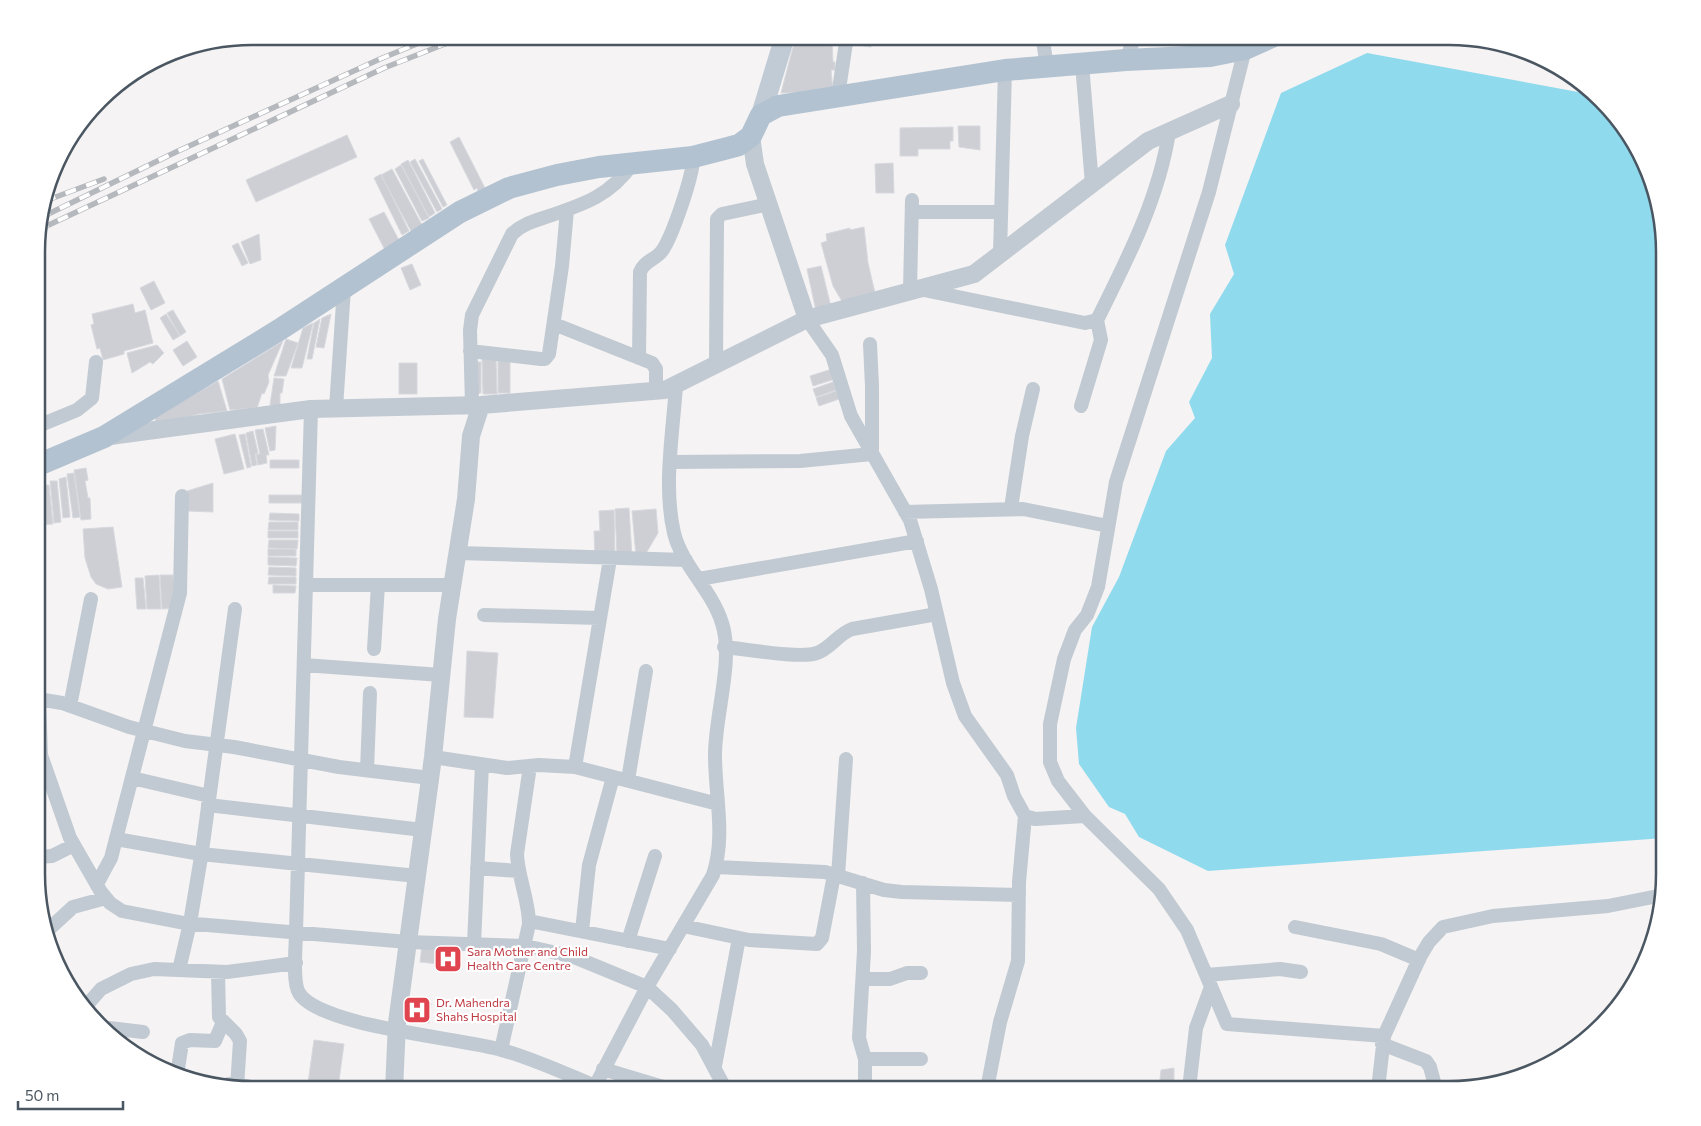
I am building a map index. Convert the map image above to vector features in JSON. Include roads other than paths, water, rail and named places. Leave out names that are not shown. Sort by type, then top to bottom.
[{"type":"main road","points":[[45,462],[104,437],[344,288],[460,212],[510,188],[557,175],[633,163],[693,157],[739,145],[751,136],[761,115],[782,45]]},
{"type":"main road","points":[[761,115],[778,106],[1004,70],[1126,60],[1214,46],[1244,49],[1253,45]]},
{"type":"street","points":[[838,96],[846,45]]},
{"type":"street","points":[[1042,45],[1046,67]]},
{"type":"street","points":[[1126,60],[1131,45]]},
{"type":"street","points":[[1244,49],[1209,192],[1116,482],[1098,587],[1087,615],[1075,630],[1064,659],[1050,724],[1050,762],[1058,781],[1085,816],[1159,889],[1187,930],[1227,1024],[1383,1040],[1426,1061],[1430,1067],[1434,1081]]},
{"type":"street","points":[[1082,64],[1092,184]]},
{"type":"street","points":[[1000,254],[1004,70]]},
{"type":"street","points":[[104,437],[312,409],[476,405],[665,390],[807,319],[974,274],[1148,141],[1231,104]]},
{"type":"street","points":[[1081,406],[1101,340],[1097,320],[1150,204],[1165,155],[1169,132]]},
{"type":"street","points":[[751,136],[756,164],[807,319],[832,355],[851,416],[905,512],[917,541],[953,683],[965,716],[1007,775],[1014,796],[1025,816],[1019,895],[1018,961],[1000,1022],[989,1081]]},
{"type":"street","points":[[639,358],[640,272],[645,264],[664,249],[690,179],[693,157]]},
{"type":"street","points":[[394,1081],[396,1031],[424,830],[441,675],[466,499],[471,436],[476,405],[470,351],[472,315],[512,234],[522,225],[567,210],[600,196],[621,181],[633,163]]},
{"type":"street","points":[[716,365],[717,219],[722,214],[769,204]]},
{"type":"street","points":[[913,289],[912,206],[1001,212]]},
{"type":"street","points":[[470,351],[545,359],[551,350],[567,210]]},
{"type":"street","points":[[336,408],[344,288]]},
{"type":"street","points":[[913,289],[1085,323],[1097,320]]},
{"type":"street","points":[[554,324],[655,366],[656,391]]},
{"type":"street","points":[[870,344],[872,454]]},
{"type":"street","points":[[45,423],[77,410],[92,398],[96,362]]},
{"type":"street","points":[[597,1081],[647,987],[714,876],[721,835],[715,754],[725,663],[723,626],[719,613],[686,560],[674,534],[670,510],[676,385]]},
{"type":"street","points":[[1011,508],[1022,436],[1033,389]]},
{"type":"street","points":[[312,409],[296,932],[296,983],[299,993],[308,1002],[348,1018],[396,1031],[501,1050],[577,1081]]},
{"type":"street","points":[[671,462],[800,462],[872,454]]},
{"type":"street","points":[[97,884],[111,858],[180,594],[182,496]]},
{"type":"street","points":[[905,512],[1011,508],[1108,526]]},
{"type":"street","points":[[699,579],[917,541]]},
{"type":"street","points":[[458,553],[686,560]]},
{"type":"street","points":[[575,766],[610,559]]},
{"type":"street","points":[[306,585],[453,585]]},
{"type":"street","points":[[374,649],[378,585]]},
{"type":"street","points":[[70,706],[91,599]]},
{"type":"street","points":[[179,970],[190,923],[201,854],[235,609]]},
{"type":"street","points":[[724,647],[811,654],[825,649],[843,632],[852,629],[937,614]]},
{"type":"street","points":[[484,615],[600,618]]},
{"type":"street","points":[[304,665],[441,675]]},
{"type":"street","points":[[628,780],[646,671]]},
{"type":"street","points":[[367,770],[370,693]]},
{"type":"street","points":[[45,701],[70,706],[185,742],[216,744],[302,760],[430,778]]},
{"type":"street","points":[[433,757],[507,768],[575,766],[718,804]]},
{"type":"street","points":[[683,926],[739,938],[817,944],[820,942],[836,875],[846,759]]},
{"type":"street","points":[[474,944],[482,764]]},
{"type":"street","points":[[45,766],[74,845],[106,898],[122,911],[190,923],[408,942],[526,946],[574,957],[647,987],[690,1030],[715,1066],[722,1081]]},
{"type":"street","points":[[501,1050],[526,946],[529,921],[528,908],[518,871],[518,839],[530,766]]},
{"type":"street","points":[[582,931],[589,865],[613,776]]},
{"type":"street","points":[[132,778],[208,801],[300,817],[424,830]]},
{"type":"street","points":[[1025,816],[1035,819],[1085,816]]},
{"type":"street","points":[[116,838],[201,854],[417,876]]},
{"type":"street","points":[[45,856],[52,856],[74,845]]},
{"type":"street","points":[[628,940],[655,856]]},
{"type":"street","points":[[716,867],[809,871],[836,875],[884,890],[902,892],[1019,895]]},
{"type":"street","points":[[477,868],[518,871]]},
{"type":"street","points":[[863,883],[863,979],[859,1038],[865,1059],[865,1081]]},
{"type":"street","points":[[1379,1081],[1383,1040],[1419,960],[1429,942],[1443,927],[1493,916],[1608,906],[1655,897]]},
{"type":"street","points":[[52,926],[73,907],[106,898]]},
{"type":"street","points":[[529,921],[670,949]]},
{"type":"street","points":[[1295,927],[1381,944],[1419,960]]},
{"type":"street","points":[[715,1066],[739,938]]},
{"type":"street","points":[[90,1002],[100,989],[131,974],[154,969],[218,972],[296,963]]},
{"type":"street","points":[[1209,981],[1280,969],[1300,972]]},
{"type":"street","points":[[218,972],[218,1013],[223,1022],[236,1034],[240,1041],[237,1081]]},
{"type":"street","points":[[863,979],[890,979],[906,973],[921,973]]},
{"type":"street","points":[[1189,1081],[1196,1028],[1209,981]]},
{"type":"street","points":[[178,1067],[182,1042],[190,1040],[215,1041],[223,1022]]},
{"type":"street","points":[[115,1029],[143,1032]]},
{"type":"street","points":[[865,1059],[921,1059]]},
{"type":"street","points":[[603,1069],[640,1081]]},
{"type":"water","points":[[1367,53],[1581,92],[1613,126],[1635,161],[1649,199],[1656,239],[1656,839],[1208,871],[1139,837],[1125,814],[1109,807],[1079,764],[1076,728],[1092,627],[1119,577],[1166,451],[1195,418],[1189,402],[1212,358],[1210,314],[1234,274],[1225,245],[1281,93]]},
{"type":"railway","points":[[49,214],[176,152],[414,45]]},
{"type":"railway","points":[[47,226],[384,68],[442,45]]},
{"type":"railway","points":[[52,198],[104,179]]},
{"type":"place","name":"Sara Mother and Child Health Care Centre","points":[[448,959]]},
{"type":"place","name":"Dr. Mahendra Shahs Hospital","points":[[417,1010]]}]
